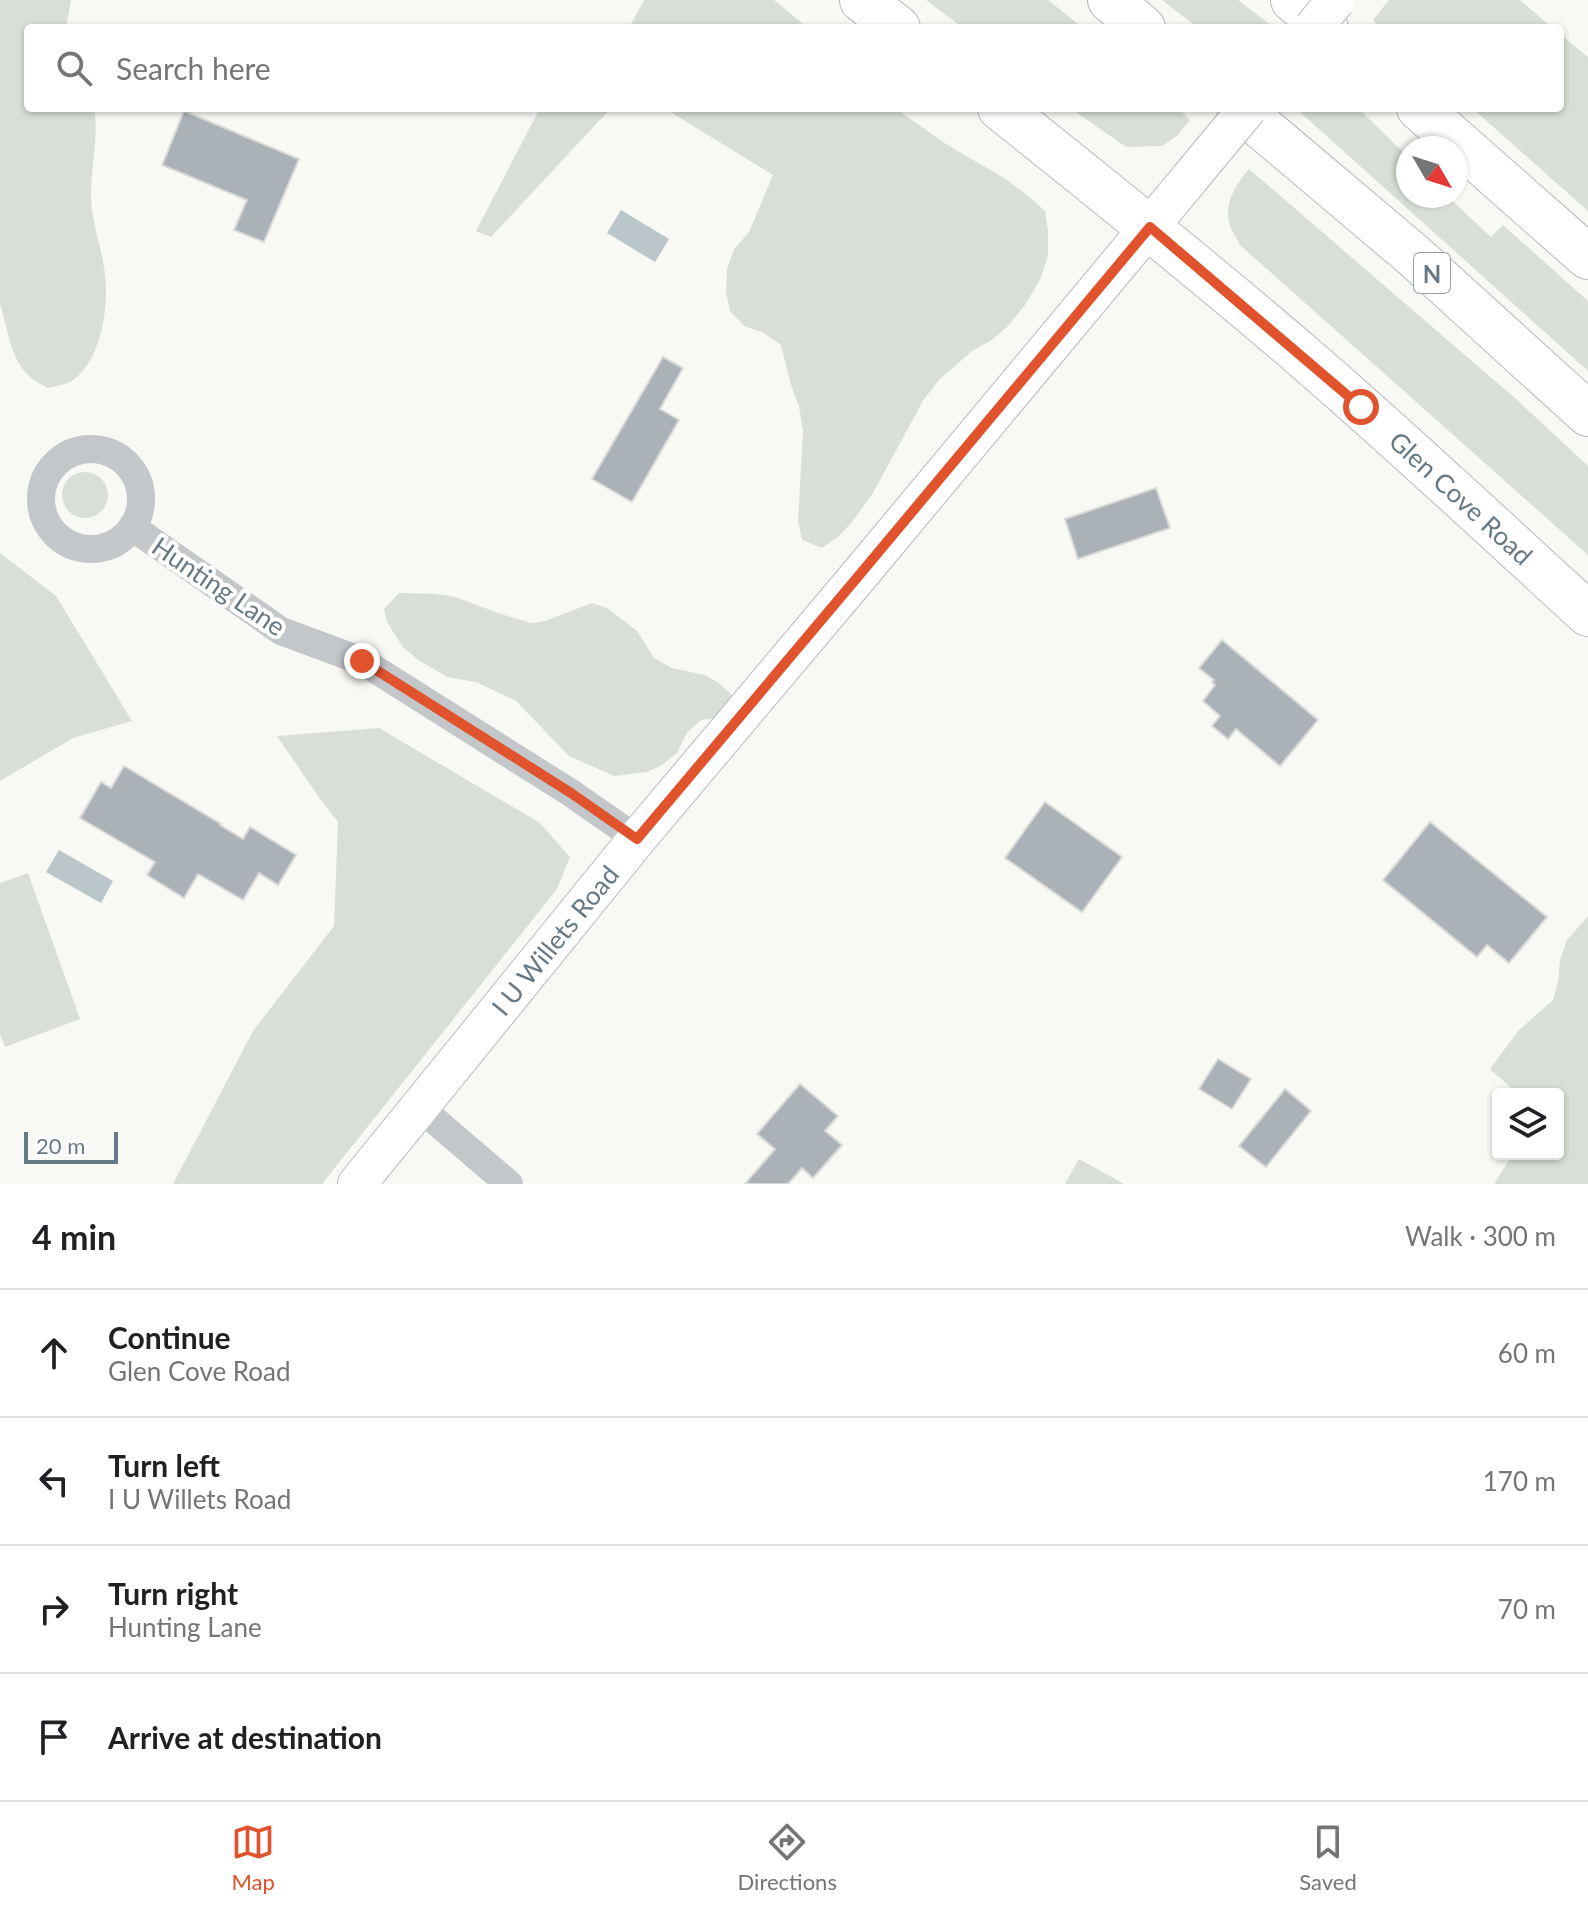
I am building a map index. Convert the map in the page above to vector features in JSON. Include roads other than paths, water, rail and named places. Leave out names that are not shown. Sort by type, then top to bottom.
[{"type":"main road","points":[[862,0],[893,24]]},
{"type":"main road","points":[[1110,0],[1138,24]]},
{"type":"main road","points":[[1293,0],[1321,24]]},
{"type":"main road","name":"Glen Cove Road","points":[[1005,112],[1150,227],[1361,407],[1588,614]]},
{"type":"main road","name":"N","points":[[1244,112],[1413,255],[1588,414]]},
{"type":"main road","points":[[1424,112],[1588,257]]},
{"type":"street","points":[[1316,24],[1336,0]]},
{"type":"street","name":"I U Willets Road","points":[[357,1184],[637,839],[1245,112]]},
{"type":"street","name":"Hunting Lane","points":[[132,527],[281,631],[362,661],[571,793],[637,839]]},
{"type":"street","points":[[419,1107],[509,1184]]}]
